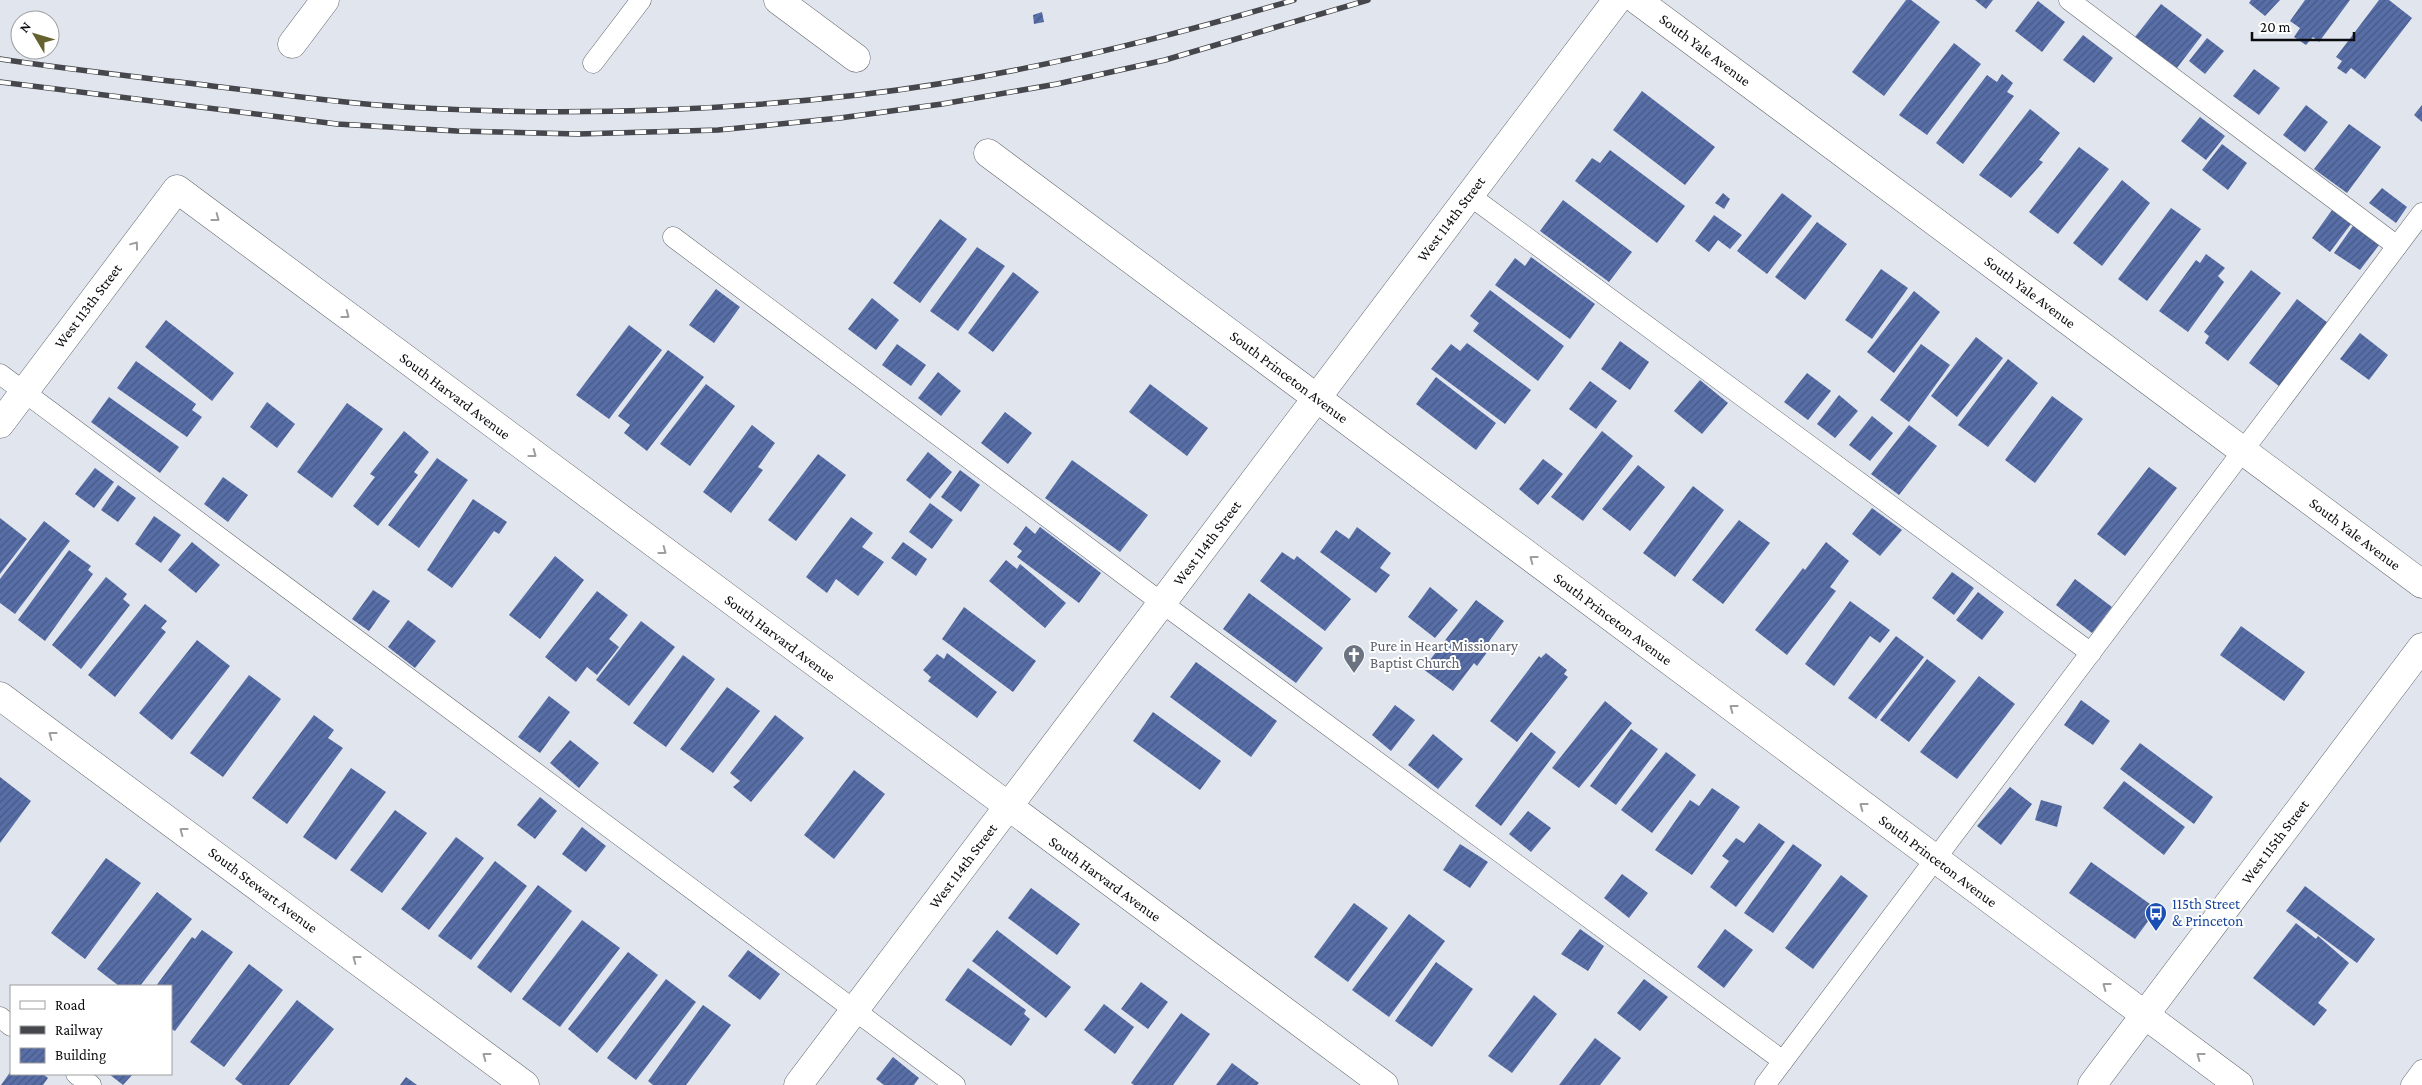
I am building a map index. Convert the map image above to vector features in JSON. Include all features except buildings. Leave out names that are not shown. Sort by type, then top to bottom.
[{"type":"street","points":[[292,44],[325,0]]},
{"type":"street","points":[[778,0],[856,58]]},
{"type":"street","name":"West 114th Street","points":[[798,1085],[1616,0]]},
{"type":"street","name":"South Yale Avenue","points":[[1637,0],[2422,584]]},
{"type":"street","name":"South Princeton Avenue","points":[[988,153],[2239,1085]]},
{"type":"street","name":"West 113th Street","points":[[0,424],[177,189]]},
{"type":"street","name":"South Harvard Avenue","points":[[177,189],[1008,808],[1384,1085]]},
{"type":"street","name":"West 115th Street","points":[[2092,1085],[2422,647]]},
{"type":"street","name":"South Stewart Avenue","points":[[0,696],[526,1085]]},
{"type":"lane","points":[[593,63],[641,0]]},
{"type":"lane","points":[[2069,0],[2397,246]]},
{"type":"lane","points":[[1469,195],[2091,653]]},
{"type":"lane","points":[[1765,1085],[2422,213]]},
{"type":"lane","points":[[673,237],[1162,603],[1782,1061]]},
{"type":"lane","points":[[0,374],[956,1085]]},
{"type":"lane","points":[[0,1017],[10,1025]]},
{"type":"lane","points":[[2411,1085],[2422,1070]]},
{"type":"lane","points":[[77,1075],[92,1085]]},
{"type":"railway","points":[[0,59],[378,105],[461,110],[575,112],[688,109],[802,101],[913,88],[968,79],[1023,69],[1132,44],[1294,0]]},
{"type":"railway","points":[[0,82],[337,124],[457,131],[578,134],[718,130],[840,118],[942,104],[1057,84],[1165,60],[1368,0]]},
{"type":"place","name":"Pure in Heart Missionary Baptist Church","points":[[1354,674]]},
{"type":"place","name":"115th Street & Princeton","points":[[2156,932]]}]
